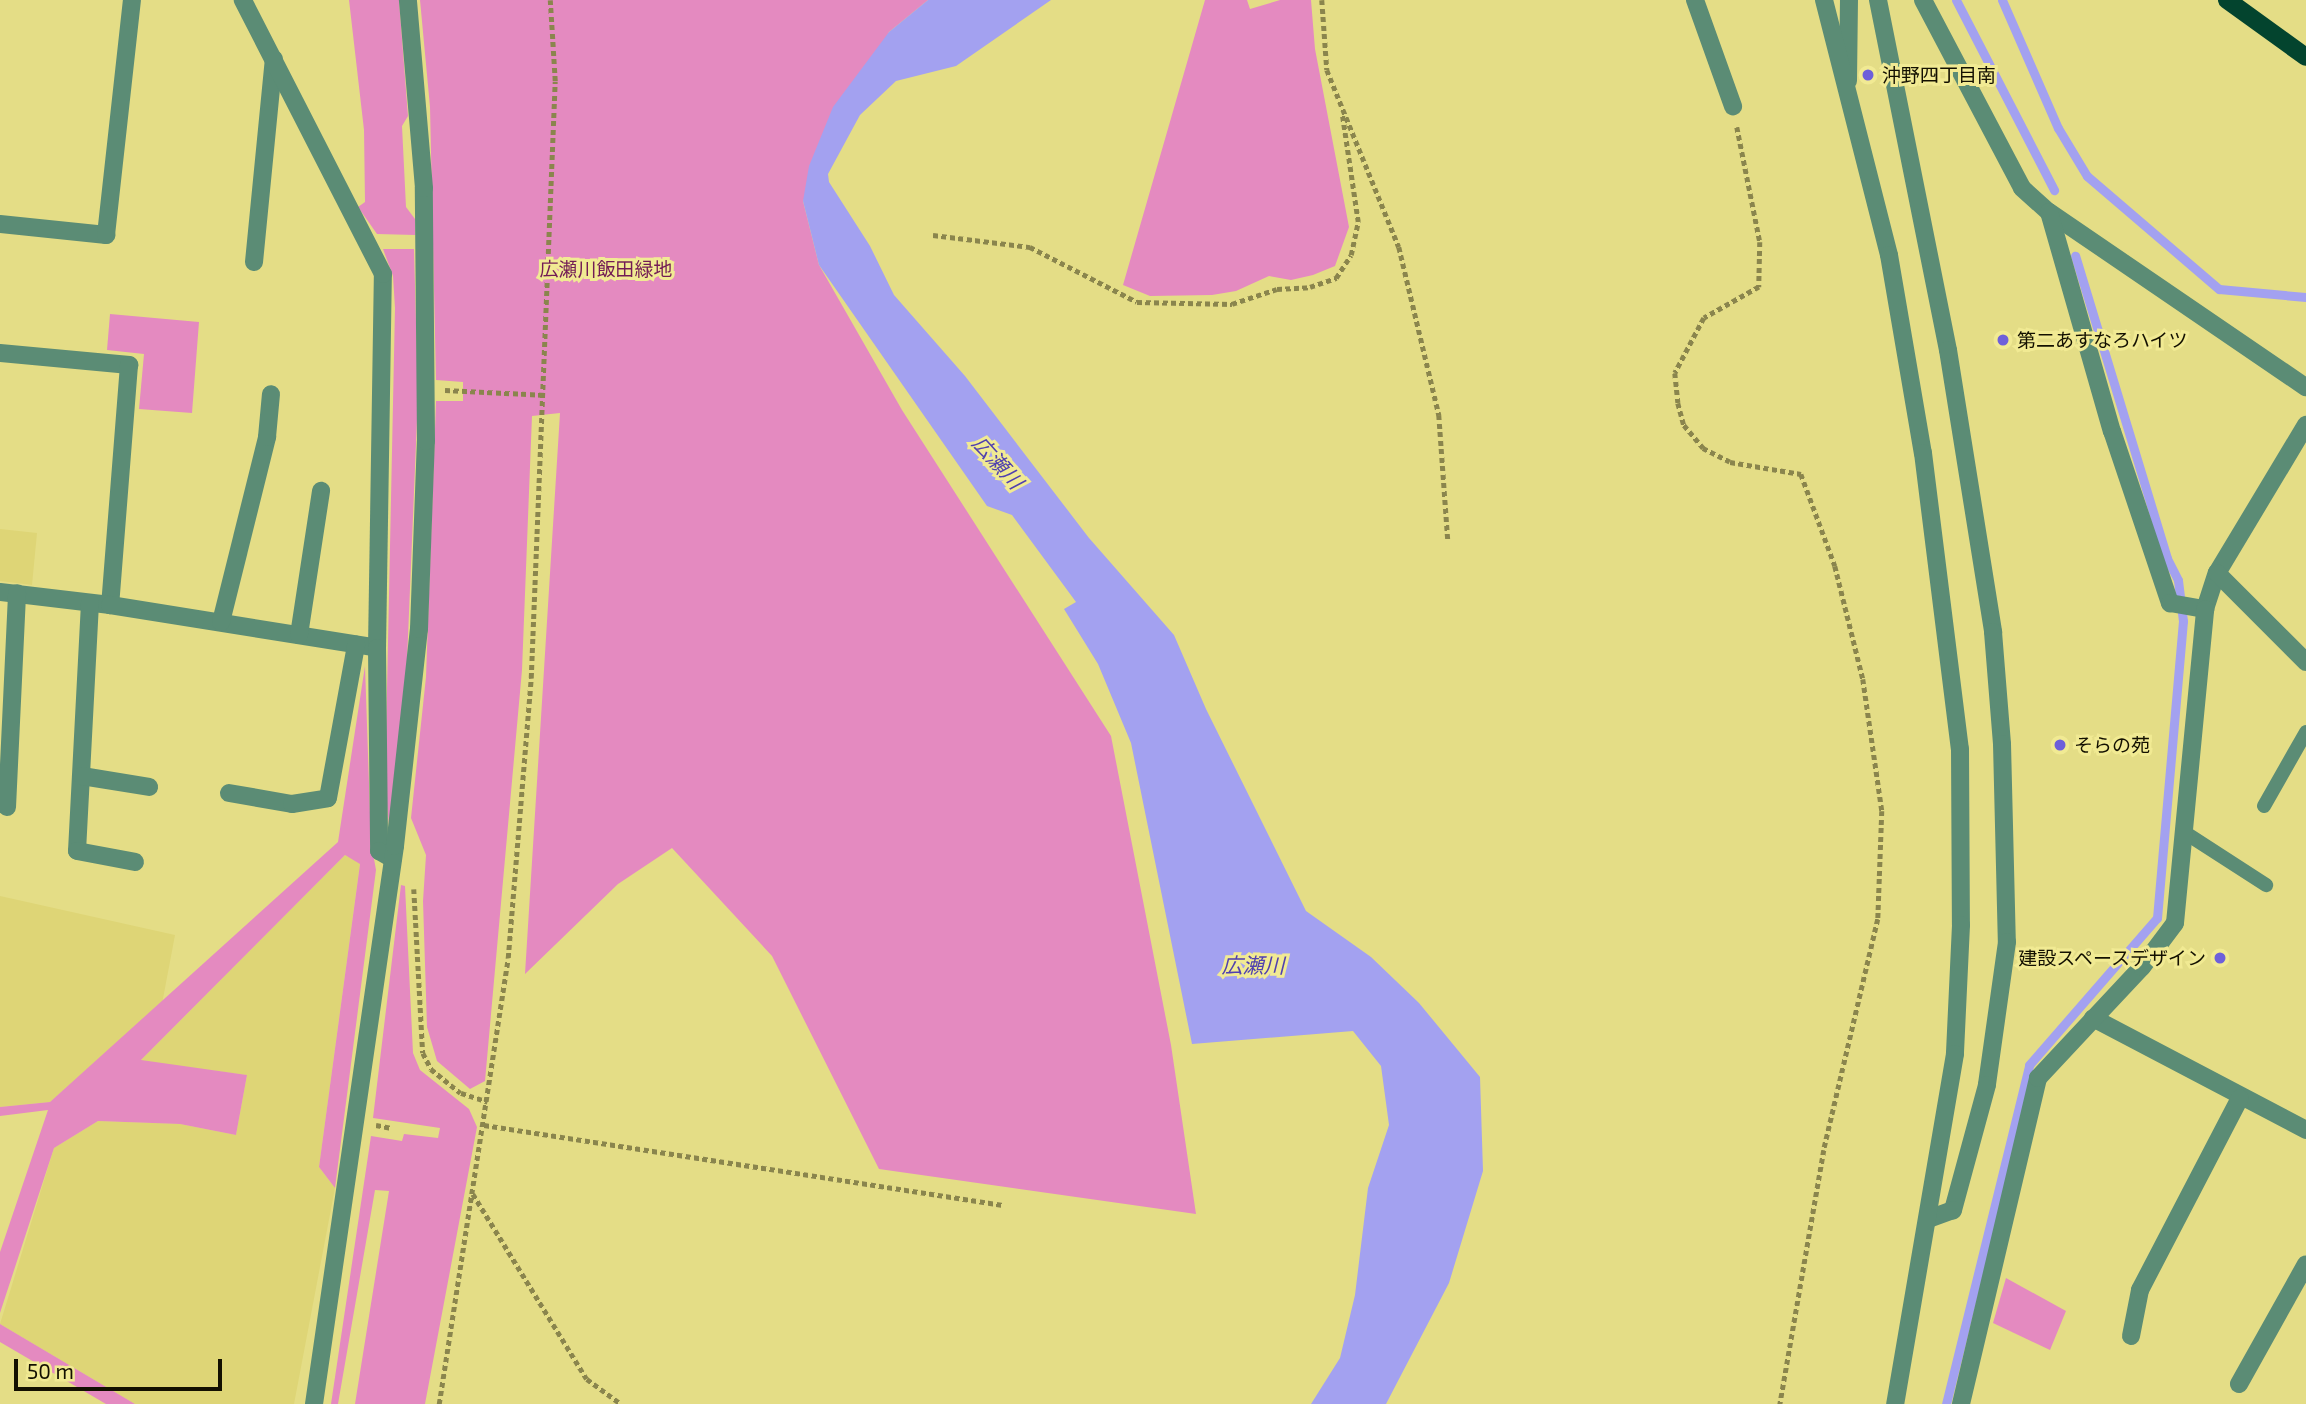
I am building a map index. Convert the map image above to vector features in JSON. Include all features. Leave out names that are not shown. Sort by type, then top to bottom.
[{"type":"main road","points":[[2227,0],[2306,57]]},
{"type":"street","points":[[0,224],[106,234],[132,0]]},
{"type":"street","points":[[243,0],[275,55],[383,274],[377,648],[379,851],[393,859]]},
{"type":"street","points":[[314,1404],[412,716],[426,441],[424,188],[408,0]]},
{"type":"street","points":[[1695,0],[1732,106]]},
{"type":"street","points":[[1824,0],[1848,85],[1889,255],[1923,453],[1960,749],[1961,925],[1955,1054],[1895,1404]]},
{"type":"street","points":[[1848,85],[1849,0]]},
{"type":"street","points":[[1878,0],[1948,350],[1993,632],[2002,744],[2007,942],[1987,1085],[1953,1210],[1928,1219]]},
{"type":"street","points":[[1923,0],[2022,188],[2049,212],[2306,387]]},
{"type":"street","points":[[254,262],[275,55]]},
{"type":"street","points":[[2049,212],[2112,431],[2170,603],[2199,608]]},
{"type":"street","points":[[0,354],[128,365],[110,605]]},
{"type":"street","points":[[221,622],[267,437],[271,394]]},
{"type":"street","points":[[1961,1404],[2038,1078],[2142,967],[2175,923],[2199,608],[2217,573],[2306,425]]},
{"type":"street","points":[[299,635],[321,491]]},
{"type":"street","points":[[2217,573],[2306,662]]},
{"type":"street","points":[[7,807],[5,730],[8,593],[110,605],[377,648]]},
{"type":"street","points":[[90,603],[77,851],[135,862]]},
{"type":"street","points":[[229,793],[292,804],[328,798],[356,645]]},
{"type":"street","points":[[82,776],[149,787]]},
{"type":"street","points":[[2093,1018],[2240,1098],[2306,1130]]},
{"type":"street","points":[[2131,1336],[2140,1290],[2240,1098]]},
{"type":"street","points":[[2239,1384],[2306,1264]]},
{"type":"lane","points":[[2264,806],[2306,732]]},
{"type":"lane","points":[[2184,832],[2266,885]]},
{"type":"path","points":[[439,1404],[488,1102],[508,958],[531,678],[545,395],[555,81],[550,0]]},
{"type":"path","points":[[1322,0],[1327,70],[1342,113],[1399,247],[1439,415],[1448,541]]},
{"type":"path","points":[[1732,106],[1760,242],[1759,287],[1704,318],[1675,373],[1678,403],[1684,425],[1703,447],[1740,465],[1801,474],[1835,566],[1860,667],[1882,811],[1878,919],[1824,1150],[1780,1404]]},
{"type":"path","points":[[933,235],[1030,247],[1137,302],[1232,304],[1277,289],[1310,287],[1336,278],[1351,255],[1358,222],[1342,113]]},
{"type":"path","points":[[463,391],[545,395]]},
{"type":"path","points":[[413,881],[423,1053],[430,1069],[461,1093],[488,1102]]},
{"type":"path","points":[[484,1125],[1003,1205]]},
{"type":"path","points":[[473,1193],[587,1379],[621,1404]]},
{"type":"shaded area","points":[[0,529],[37,533],[32,585],[0,581]]},
{"type":"shaded area","points":[[345,855],[360,863],[319,1167],[335,1188],[294,1404],[135,1404],[0,1324],[54,1148],[98,1121],[180,1124],[236,1135],[247,1075],[140,1061]]},
{"type":"shaded area","points":[[0,896],[175,935],[162,1004],[50,1102],[0,1107]]},
{"type":"green space","points":[[349,0],[399,0],[408,116],[402,126],[406,207],[415,219],[415,235],[377,234],[358,207],[365,202],[364,130]]},
{"type":"green space","name":"広瀬川飯田緑地","points":[[420,0],[928,0],[889,32],[803,201],[819,265],[902,410],[1111,736],[1171,1045],[1196,1214],[879,1169],[772,956],[672,848],[618,884],[525,974],[560,413],[532,416],[522,670],[485,1081],[470,1089],[437,1061],[427,1027],[423,901],[426,855],[411,818],[426,677],[436,401],[463,401],[463,382],[436,380],[430,107]]},
{"type":"green space","points":[[1205,0],[1247,0],[1250,9],[1280,0],[1311,0],[1315,49],[1349,227],[1335,266],[1313,275],[1291,280],[1269,276],[1236,291],[1212,295],[1150,296],[1123,285]]},
{"type":"green space","points":[[383,249],[414,249],[418,396],[405,709],[390,835],[385,785],[395,308],[393,276]]},
{"type":"green space","points":[[110,314],[199,322],[192,413],[139,409],[144,354],[107,350]]},
{"type":"green space","points":[[365,666],[371,842],[376,870],[335,1188],[319,1167],[360,864],[345,855],[141,1060],[247,1075],[236,1135],[180,1124],[98,1121],[54,1148],[0,1313],[0,1252],[48,1110],[0,1116],[0,1107],[50,1102],[338,842]]},
{"type":"green space","points":[[401,885],[405,886],[413,1053],[420,1070],[469,1109],[477,1127],[425,1404],[355,1404],[389,1191],[375,1190],[338,1404],[331,1404],[371,1136],[402,1141],[404,1134],[438,1138],[440,1128],[373,1118]]},
{"type":"green space","points":[[2006,1278],[2066,1311],[2050,1350],[1993,1323]]},
{"type":"green space","points":[[0,1324],[135,1404],[106,1404],[0,1342]]},
{"type":"water","name":"広瀬川","points":[[928,0],[1051,0],[956,66],[896,81],[860,115],[828,174],[829,182],[870,246],[894,295],[965,376],[1089,538],[1174,635],[1206,709],[1306,911],[1371,957],[1419,1003],[1480,1077],[1483,1171],[1449,1283],[1386,1404],[1311,1404],[1340,1358],[1355,1295],[1368,1188],[1389,1125],[1381,1066],[1353,1031],[1192,1044],[1131,743],[1098,664],[1064,609],[1076,602],[1012,515],[987,506],[819,265],[803,201],[809,166],[833,107],[889,32]]},
{"type":"waterway","points":[[1956,0],[2054,190]]},
{"type":"waterway","points":[[2002,0],[2058,128],[2087,176],[2219,289],[2306,297]]},
{"type":"waterway","points":[[1946,1404],[2029,1065],[2157,918],[2183,621],[2178,580],[2167,558],[2075,256]]},
{"type":"place","name":"沖野四丁目南","points":[[1868,75]]},
{"type":"place","name":"第二あすなろハイツ","points":[[2003,340]]},
{"type":"place","name":"そらの苑","points":[[2060,745]]},
{"type":"place","name":"建設スペースデザイン","points":[[2220,958]]}]
